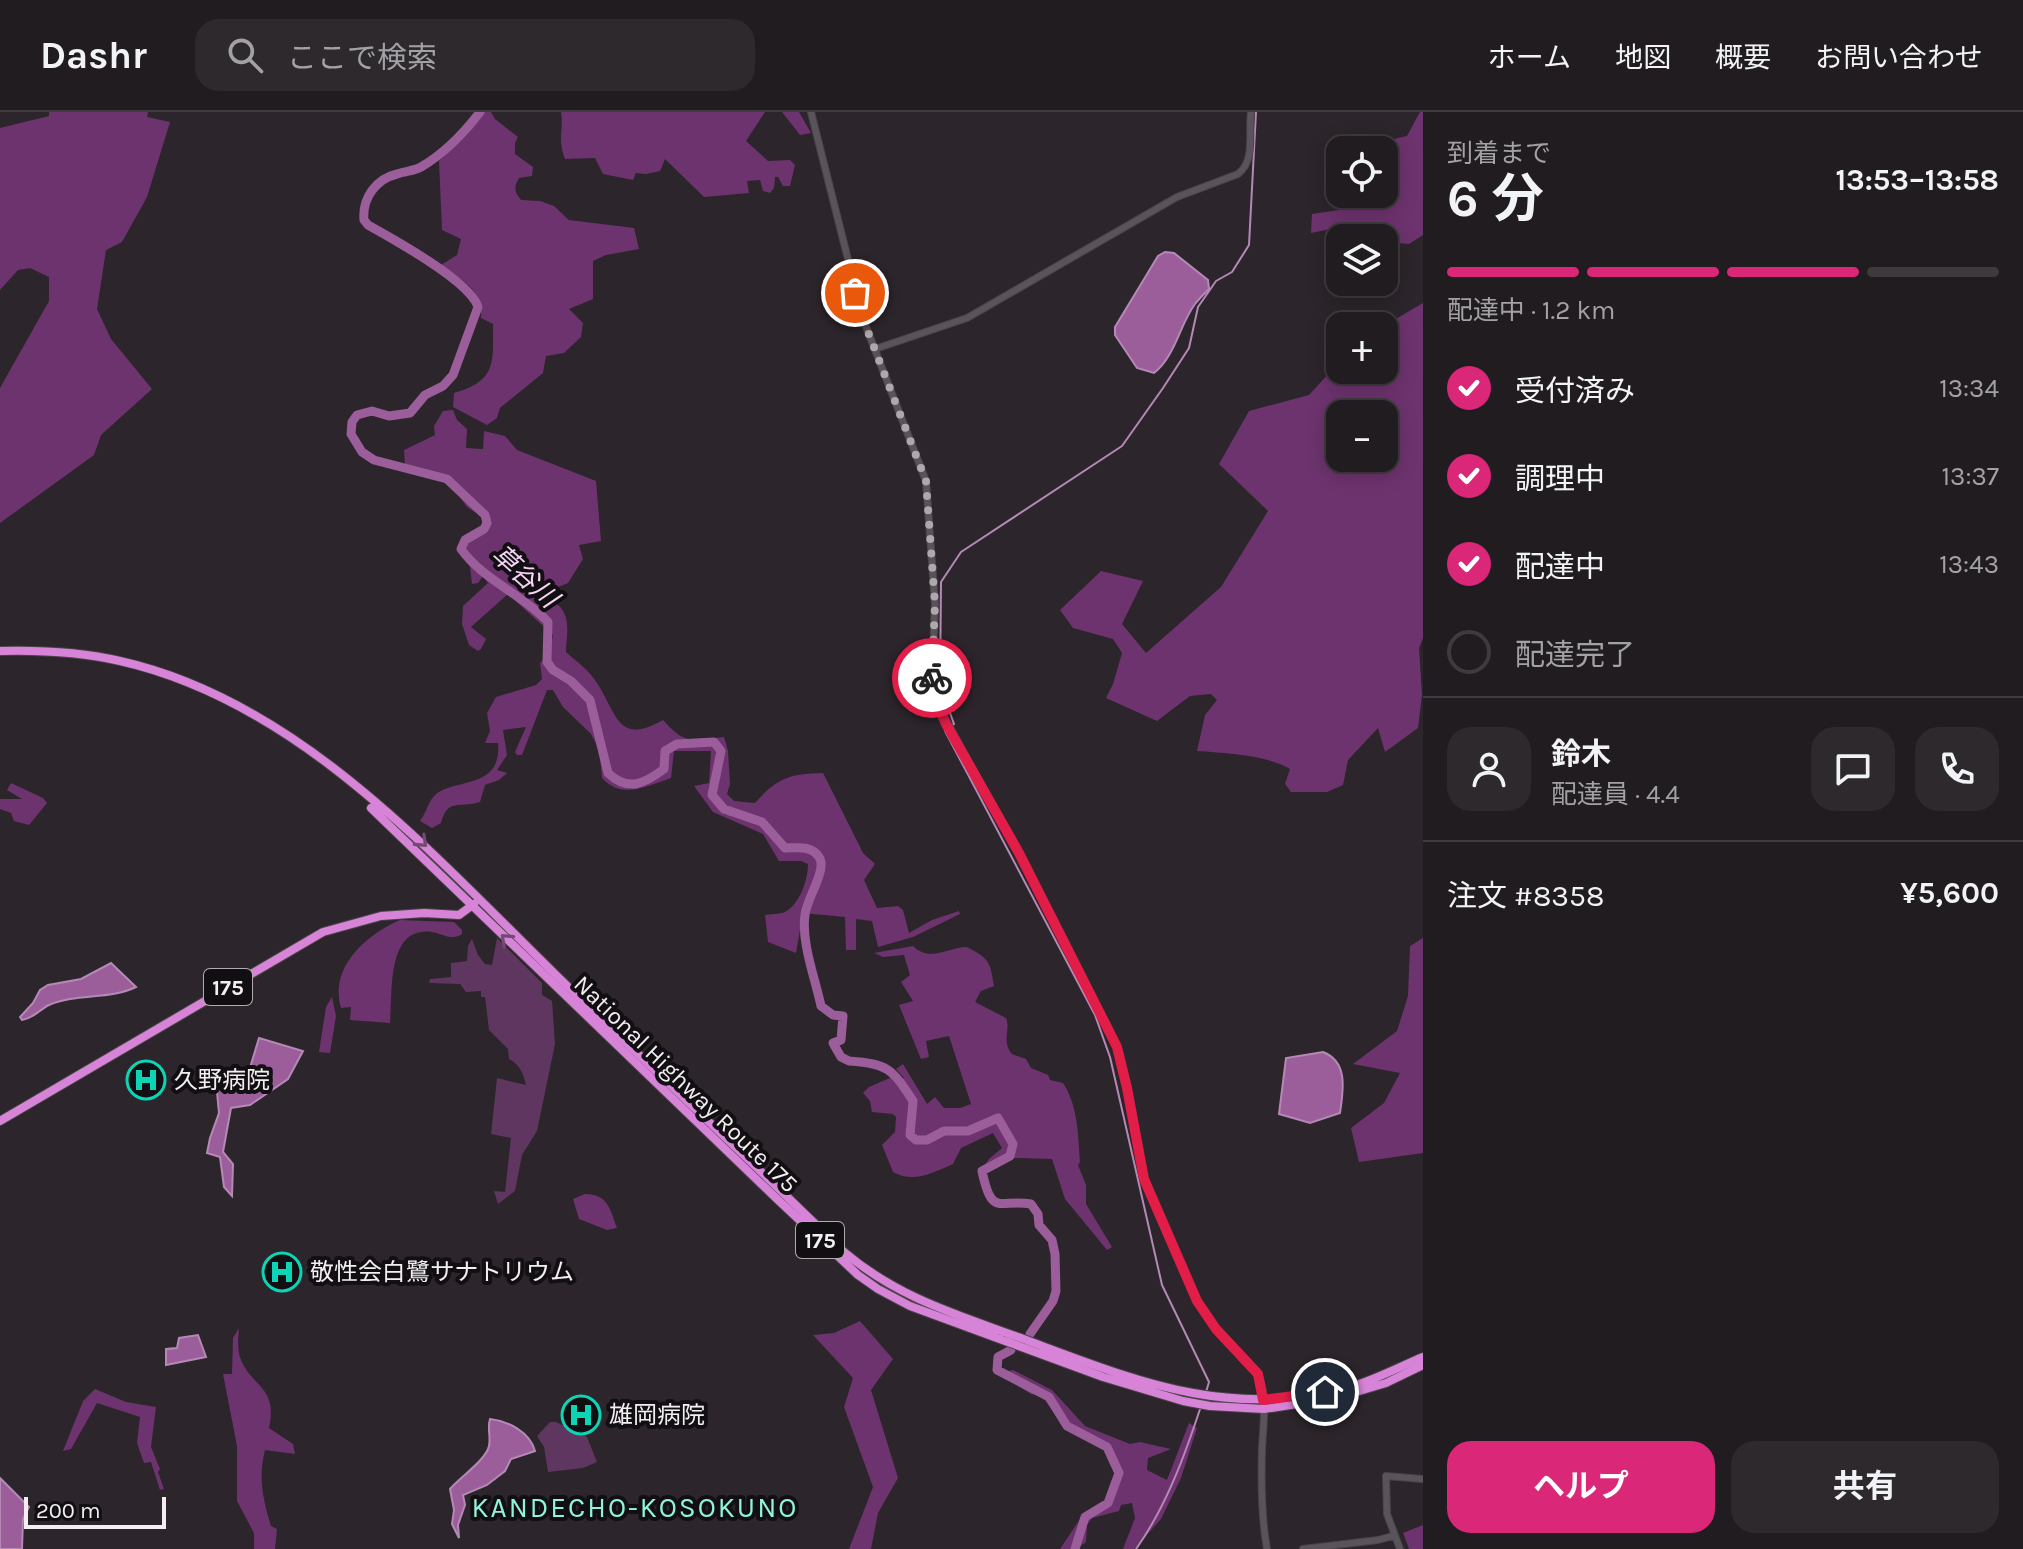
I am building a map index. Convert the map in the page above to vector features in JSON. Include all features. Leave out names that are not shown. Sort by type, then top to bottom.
[{"type":"highway","name":"National Highway Route 175","points":[[0,651],[91,655],[164,673],[242,707],[287,735],[418,837],[727,1140],[872,1275],[932,1306],[1160,1387],[1211,1398],[1264,1404],[1353,1386],[1423,1357]]},
{"type":"highway","name":"National Highway Route 175","points":[[318,759],[776,1198],[858,1275],[878,1289],[923,1311],[1136,1388],[1183,1401],[1264,1404],[1349,1395],[1386,1383],[1423,1365]]},
{"type":"highway","points":[[471,907],[480,898]]},
{"type":"highway","name":"175","points":[[0,1121],[323,932],[381,916],[424,913],[459,915],[471,907]]},
{"type":"main road","points":[[811,112],[855,293],[926,481],[935,604],[932,680],[938,706],[1019,853],[1117,1047],[1144,1179],[1197,1301],[1216,1329],[1258,1374],[1264,1404],[1262,1519],[1267,1549]]},
{"type":"main road","points":[[875,349],[967,318],[1177,197],[1238,174],[1246,168],[1249,159],[1251,112]]},
{"type":"main road","points":[[1400,1549],[1387,1514],[1386,1476],[1423,1479]]},
{"type":"main road","points":[[1303,1549],[1393,1536]]},
{"type":"shaded area","points":[[49,112],[148,112],[147,117],[170,122],[147,197],[122,242],[106,250],[97,309],[111,339],[152,389],[101,435],[94,455],[0,523],[0,388],[49,301],[49,277],[30,268],[18,270],[0,290],[0,128],[49,116]]},
{"type":"shaded area","points":[[478,112],[491,112],[495,119],[518,137],[515,154],[533,167],[532,176],[519,178],[516,185],[521,200],[540,201],[554,206],[569,220],[634,228],[639,249],[606,255],[593,261],[593,299],[569,309],[583,323],[581,337],[564,353],[546,356],[543,373],[500,408],[497,418],[487,425],[453,407],[454,393],[478,382],[490,368],[493,324],[481,318],[479,300],[470,287],[441,265],[457,255],[461,239],[442,230],[439,161],[467,132]]},
{"type":"shaded area","points":[[561,112],[765,112],[746,141],[768,161],[790,160],[795,165],[790,186],[783,186],[775,177],[770,193],[763,191],[760,180],[747,181],[749,193],[704,197],[665,159],[660,171],[636,173],[633,180],[603,174],[595,158],[565,159],[561,145]]},
{"type":"shaded area","points":[[782,112],[799,112],[811,133],[800,135]]},
{"type":"shaded area","points":[[1420,112],[1423,112],[1423,235],[1409,244],[1398,243],[1398,224],[1326,224],[1326,230],[1311,233],[1312,214],[1339,208],[1398,208],[1398,138],[1407,136]]},
{"type":"shaded area","points":[[1165,252],[1174,253],[1208,280],[1209,289],[1195,304],[1167,358],[1154,373],[1137,368],[1115,335],[1115,327],[1158,256]]},
{"type":"shaded area","points":[[1423,303],[1423,638],[1419,648],[1422,695],[1418,728],[1385,752],[1378,728],[1348,760],[1343,785],[1327,792],[1291,792],[1285,784],[1290,769],[1281,764],[1197,751],[1205,715],[1217,700],[1211,694],[1190,696],[1157,721],[1106,698],[1122,653],[1113,639],[1073,628],[1060,610],[1101,571],[1143,581],[1122,624],[1146,653],[1221,587],[1268,511],[1219,464],[1249,411],[1309,395],[1326,376],[1326,384],[1398,384],[1398,318]]},
{"type":"shaded area","points":[[453,410],[457,420],[467,429],[466,448],[483,449],[484,431],[505,436],[517,450],[596,481],[601,541],[579,545],[583,559],[568,583],[551,590],[548,596],[565,615],[566,652],[594,678],[621,723],[637,730],[663,720],[677,734],[690,739],[724,737],[730,784],[727,794],[734,801],[755,803],[778,782],[802,774],[823,773],[863,853],[875,864],[864,880],[877,908],[898,906],[903,910],[909,933],[932,920],[959,911],[960,914],[913,937],[878,947],[872,921],[856,919],[856,950],[846,950],[845,917],[803,913],[796,953],[768,942],[765,915],[785,912],[795,903],[805,884],[808,864],[779,861],[763,834],[713,812],[694,786],[709,783],[711,751],[674,751],[671,778],[635,789],[626,790],[610,785],[602,778],[599,749],[591,734],[563,707],[553,690],[547,690],[522,755],[515,752],[526,727],[503,730],[507,755],[497,770],[507,773],[485,785],[480,802],[451,807],[441,823],[432,828],[420,821],[436,794],[476,780],[493,768],[498,743],[485,743],[490,731],[487,713],[496,697],[536,685],[542,679],[540,663],[550,653],[553,635],[508,594],[471,627],[486,639],[481,649],[478,651],[469,645],[462,624],[463,606],[488,583],[483,576],[478,583],[472,584],[470,567],[459,550],[487,529],[481,516],[467,507],[443,474],[405,465],[404,450],[435,435],[434,426],[443,411]]},
{"type":"shaded area","points":[[11,783],[43,798],[47,803],[29,825],[14,821],[11,813],[0,809],[0,799],[22,799],[7,790]]},
{"type":"shaded area","points":[[400,920],[454,922],[462,934],[451,937],[432,932],[417,933],[406,939],[399,950],[392,979],[390,1023],[350,1020],[351,1007],[341,1008],[339,993],[345,967],[374,934]]},
{"type":"shaded area","points":[[497,938],[542,983],[542,995],[552,1001],[555,1044],[537,1131],[522,1155],[515,1191],[498,1204],[494,1191],[505,1192],[511,1138],[491,1134],[497,1078],[526,1085],[524,1077],[509,1059],[508,1049],[489,1030],[485,997],[481,997],[481,991],[466,992],[460,984],[429,983],[430,979],[451,977],[451,963],[467,961],[472,939],[478,955],[485,964],[492,965]]},
{"type":"shaded area","points":[[1423,938],[1423,1153],[1359,1162],[1351,1128],[1384,1103],[1400,1073],[1353,1064],[1397,1031],[1408,996],[1410,946]]},
{"type":"shaded area","points":[[913,946],[919,951],[933,954],[967,947],[988,962],[994,986],[981,991],[975,1002],[1006,1018],[1007,1045],[1012,1054],[1026,1059],[1031,1068],[1048,1075],[1050,1080],[1063,1083],[1072,1101],[1076,1121],[1078,1165],[1086,1185],[1086,1204],[1112,1247],[1107,1250],[1065,1199],[1052,1159],[1015,1158],[981,1176],[980,1172],[989,1159],[1002,1148],[993,1133],[961,1148],[953,1164],[931,1173],[909,1177],[893,1172],[882,1145],[895,1132],[896,1117],[872,1112],[870,1101],[863,1093],[869,1087],[892,1077],[896,1083],[904,1078],[896,1069],[903,1064],[927,1104],[935,1097],[944,1108],[971,1104],[949,1036],[926,1041],[929,1057],[921,1059],[899,1005],[913,1001],[901,982],[910,975],[904,955],[883,957],[874,953]]},
{"type":"shaded area","points":[[111,963],[136,987],[115,994],[60,1001],[26,1019],[20,1017],[40,990],[48,985],[81,979]]},
{"type":"shaded area","points":[[332,997],[336,1016],[330,1053],[319,1052],[326,1007]]},
{"type":"shaded area","points":[[259,1038],[303,1051],[288,1079],[250,1105],[231,1108],[223,1152],[233,1164],[232,1196],[224,1187],[220,1157],[207,1153],[219,1113],[217,1092],[223,1086],[240,1088]]},
{"type":"shaded area","points":[[1323,1052],[1341,1070],[1340,1113],[1310,1123],[1279,1114],[1286,1058]]},
{"type":"shaded area","points":[[585,1194],[603,1200],[617,1228],[607,1230],[579,1219],[573,1199]]},
{"type":"shaded area","points":[[860,1321],[893,1359],[871,1390],[898,1478],[878,1513],[871,1549],[849,1549],[873,1487],[844,1407],[853,1378],[813,1335],[834,1333]]},
{"type":"shaded area","points":[[239,1328],[241,1360],[263,1389],[270,1404],[269,1428],[293,1444],[295,1454],[265,1450],[262,1488],[271,1526],[277,1529],[275,1549],[254,1549],[254,1533],[237,1501],[237,1446],[223,1374],[232,1374],[233,1338]]},
{"type":"shaded area","points":[[198,1335],[206,1357],[166,1365],[166,1349],[177,1348],[179,1338]]},
{"type":"shaded area","points":[[1013,1370],[1052,1390],[1085,1426],[1130,1444],[1140,1442],[1171,1449],[1148,1458],[1147,1470],[1167,1480],[1189,1423],[1197,1428],[1181,1478],[1161,1519],[1134,1549],[1123,1549],[1135,1518],[1132,1503],[1121,1505],[1119,1511],[1092,1518],[1087,1525],[1086,1542],[1076,1549],[1060,1549],[1084,1513],[1108,1503],[1120,1478],[1105,1444],[1094,1436],[1076,1435],[1064,1426],[1041,1395],[1031,1394],[1005,1378],[1005,1372]]},
{"type":"shaded area","points":[[95,1389],[126,1402],[156,1407],[151,1447],[164,1489],[160,1490],[151,1462],[144,1463],[137,1443],[140,1417],[97,1403],[71,1449],[63,1451],[83,1401]]},
{"type":"shaded area","points":[[490,1419],[517,1429],[528,1438],[535,1451],[511,1459],[505,1471],[487,1485],[463,1495],[465,1505],[458,1525],[459,1538],[452,1524],[454,1510],[450,1489],[487,1451]]},
{"type":"shaded area","points":[[550,1422],[587,1437],[597,1462],[583,1468],[548,1472],[544,1447],[537,1436]]},
{"type":"shaded area","points":[[0,1478],[29,1507],[23,1519],[22,1549],[0,1549]]},
{"type":"shaded area","points":[[1423,1525],[1423,1549],[1409,1549],[1403,1533]]},
{"type":"waterway","name":"草谷川","points":[[480,112],[454,142],[430,161],[377,185],[368,197],[364,212],[368,225],[446,273],[461,285],[478,307],[453,375],[443,386],[425,395],[410,413],[389,416],[372,411],[357,415],[352,422],[351,434],[362,452],[374,460],[447,479],[485,515],[487,523],[484,529],[465,540],[461,549],[480,570],[548,622],[547,662],[590,700],[608,773],[629,784],[643,782],[664,769],[665,751],[677,744],[714,742],[721,751],[712,795],[724,809],[762,822],[785,848],[808,849],[816,853],[821,869],[806,908],[804,926],[821,1006],[833,1015],[843,1016],[841,1040],[833,1043],[841,1057],[881,1067],[900,1082],[913,1101],[910,1135],[916,1140],[927,1140],[944,1131],[968,1131],[998,1118],[1013,1144],[1010,1156],[982,1171],[990,1196],[999,1203],[1031,1204],[1038,1214],[1039,1225],[1052,1240],[1055,1254],[1056,1291],[1053,1301],[1030,1334]]},
{"type":"waterway","points":[[952,725],[940,685],[941,582],[961,552],[1122,446],[1163,388],[1189,348],[1198,307],[1216,281],[1232,272],[1249,245],[1256,112]]},
{"type":"waterway","points":[[948,729],[945,731],[1095,1015],[1110,1057],[1162,1285],[1209,1382],[1206,1392]]},
{"type":"waterway","name":"草谷川","points":[[1011,1350],[998,1357],[997,1370],[1049,1397],[1067,1426],[1107,1447],[1119,1473],[1108,1503],[1085,1517],[1075,1549]]},
{"type":"waterway","points":[[1136,1549],[1166,1498],[1201,1406]]},
{"type":"way so far","points":[[855,293],[926,481],[931,516],[935,604],[932,678]]},
{"type":"place","name":"久野病院","points":[[146,1080]]},
{"type":"place","name":"敬性会白鷺サナトリウム","points":[[282,1272]]},
{"type":"place","name":"雄岡病院","points":[[581,1415]]},
{"type":"district","name":"KANDECHO-KOSOKUNO","points":[[635,1507]]},
{"type":"route","points":[[932,678],[938,706],[946,724],[1019,853],[1117,1047],[1144,1179],[1202,1311],[1258,1374],[1263,1400],[1325,1392]]}]
